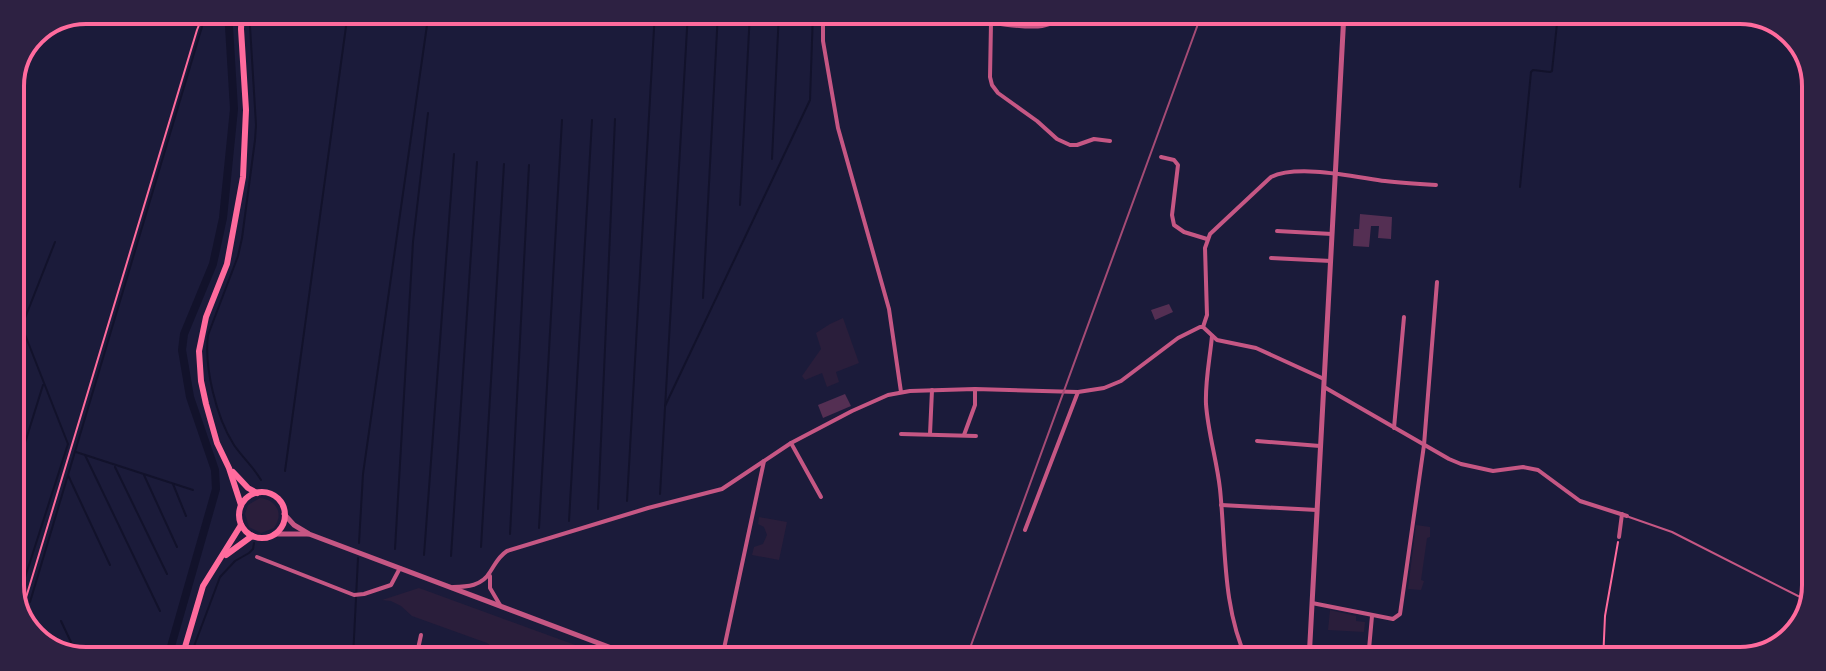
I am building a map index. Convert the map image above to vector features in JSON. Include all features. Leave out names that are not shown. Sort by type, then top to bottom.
[{"type":"main road","points":[[241,24],[246,110],[243,177],[227,264],[206,317],[199,351],[201,381],[217,443],[241,505],[241,525],[252,536],[264,538],[282,526],[283,507],[276,498],[257,493],[241,505]]},
{"type":"main road","points":[[229,468],[257,493]]},
{"type":"main road","points":[[185,647],[203,586],[241,525]]},
{"type":"main road","points":[[221,558],[252,536]]},
{"type":"street","points":[[823,24],[823,41],[838,128],[892,318],[901,392]]},
{"type":"street","points":[[991,24],[990,77],[998,93],[1057,139],[1070,145],[1094,139],[1110,141]]},
{"type":"street","points":[[1003,24],[1038,27],[1047,24]]},
{"type":"street","points":[[1310,647],[1343,24]]},
{"type":"street","points":[[1161,157],[1174,160],[1178,165],[1172,215],[1174,225],[1184,232],[1207,239]]},
{"type":"street","points":[[1203,327],[1207,315],[1207,239],[1271,177],[1283,173],[1322,172],[1436,185]]},
{"type":"street","points":[[1277,231],[1332,234]]},
{"type":"street","points":[[1271,258],[1331,261]]},
{"type":"street","points":[[1312,603],[1393,619],[1400,614],[1424,445],[1437,282]]},
{"type":"street","points":[[1394,428],[1404,317]]},
{"type":"street","points":[[500,605],[490,588],[490,574],[494,563],[507,551],[722,489],[791,443],[869,403],[901,392],[975,389],[1078,392],[1109,386],[1121,381],[1178,338],[1198,327],[1203,327],[1217,340],[1256,348],[1324,379]]},
{"type":"street","points":[[1212,336],[1206,402],[1221,505],[1229,598],[1241,647]]},
{"type":"street","points":[[1324,387],[1461,464],[1493,471],[1523,467],[1538,470],[1580,501],[1624,515],[1619,537]]},
{"type":"street","points":[[964,435],[975,405],[975,389]]},
{"type":"street","points":[[930,434],[932,390]]},
{"type":"street","points":[[1025,530],[1078,392]]},
{"type":"street","points":[[901,434],[976,436]]},
{"type":"street","points":[[1257,441],[1320,446]]},
{"type":"street","points":[[791,443],[821,497]]},
{"type":"street","points":[[724,647],[764,461]]},
{"type":"street","points":[[1221,505],[1317,510]]},
{"type":"street","points":[[284,514],[309,534],[609,647]]},
{"type":"street","points":[[274,534],[309,534]]},
{"type":"street","points":[[257,557],[357,595],[391,585],[400,568]]},
{"type":"street","points":[[453,587],[477,584],[490,574]]},
{"type":"street","points":[[1369,647],[1372,616]]},
{"type":"street","points":[[418,647],[421,635]]},
{"type":"lane","points":[[1624,515],[1672,532],[1800,597]]},
{"type":"path","points":[[26,599],[199,24]]},
{"type":"path","points":[[1604,647],[1605,616],[1619,537]]},
{"type":"shaded area","points":[[843,318],[859,363],[836,372],[839,382],[827,387],[822,373],[805,380],[802,376],[821,349],[816,333]]},
{"type":"shaded area","points":[[260,498],[275,505],[278,513],[274,528],[261,533],[249,527],[245,514],[248,505]]},
{"type":"shaded area","points":[[759,517],[787,522],[779,560],[752,555],[754,547],[763,544],[767,535],[764,527],[758,524]]},
{"type":"shaded area","points":[[1416,525],[1430,527],[1421,590],[1408,589]]},
{"type":"shaded area","points":[[419,588],[581,647],[492,647],[412,616],[401,606],[382,600]]},
{"type":"shaded area","points":[[1330,610],[1356,616],[1356,621],[1365,622],[1364,632],[1328,630]]},
{"type":"building","points":[[1360,214],[1392,217],[1391,239],[1378,238],[1379,226],[1371,226],[1369,247],[1353,246],[1354,229],[1359,229]]},
{"type":"building","points":[[1169,304],[1173,312],[1155,320],[1151,310]]},
{"type":"building","points":[[845,394],[851,406],[823,418],[818,405]]},
{"type":"waterway","points":[[30,602],[203,24]]},
{"type":"waterway","points":[[171,647],[216,489],[215,470],[190,397],[182,350],[184,334],[213,264],[223,218],[234,109],[229,24]]},
{"type":"waterway","points":[[250,24],[255,140],[238,256],[208,335],[207,348],[210,376],[222,420],[234,445],[261,480]]},
{"type":"waterway","points":[[285,471],[346,24]]},
{"type":"waterway","points":[[359,543],[363,474],[427,24]]},
{"type":"waterway","points":[[627,501],[654,24]]},
{"type":"waterway","points":[[660,494],[687,24]]},
{"type":"waterway","points":[[703,298],[717,24]]},
{"type":"waterway","points":[[740,205],[749,24]]},
{"type":"waterway","points":[[772,159],[778,24]]},
{"type":"waterway","points":[[665,406],[810,100],[813,24]]},
{"type":"waterway","points":[[1520,187],[1531,72],[1552,71],[1557,24]]},
{"type":"waterway","points":[[395,549],[413,242],[428,113]]},
{"type":"waterway","points":[[598,509],[615,119]]},
{"type":"waterway","points":[[539,528],[562,120]]},
{"type":"waterway","points":[[569,521],[592,120]]},
{"type":"waterway","points":[[424,555],[454,154]]},
{"type":"waterway","points":[[451,556],[477,162]]},
{"type":"waterway","points":[[481,547],[504,164]]},
{"type":"waterway","points":[[510,534],[529,165]]},
{"type":"waterway","points":[[24,321],[55,242]]},
{"type":"waterway","points":[[24,332],[68,444],[24,581]]},
{"type":"waterway","points":[[24,446],[43,385]]},
{"type":"waterway","points":[[76,452],[193,490]]},
{"type":"waterway","points":[[85,455],[160,611]]},
{"type":"waterway","points":[[115,467],[167,574]]},
{"type":"waterway","points":[[68,475],[110,565]]},
{"type":"waterway","points":[[144,475],[177,547]]},
{"type":"waterway","points":[[173,484],[186,516]]},
{"type":"waterway","points":[[194,647],[220,577],[235,561],[249,553],[254,543]]},
{"type":"waterway","points":[[354,647],[358,558]]},
{"type":"waterway","points":[[61,621],[72,645]]},
{"type":"railway","points":[[970,647],[1198,24]]}]
